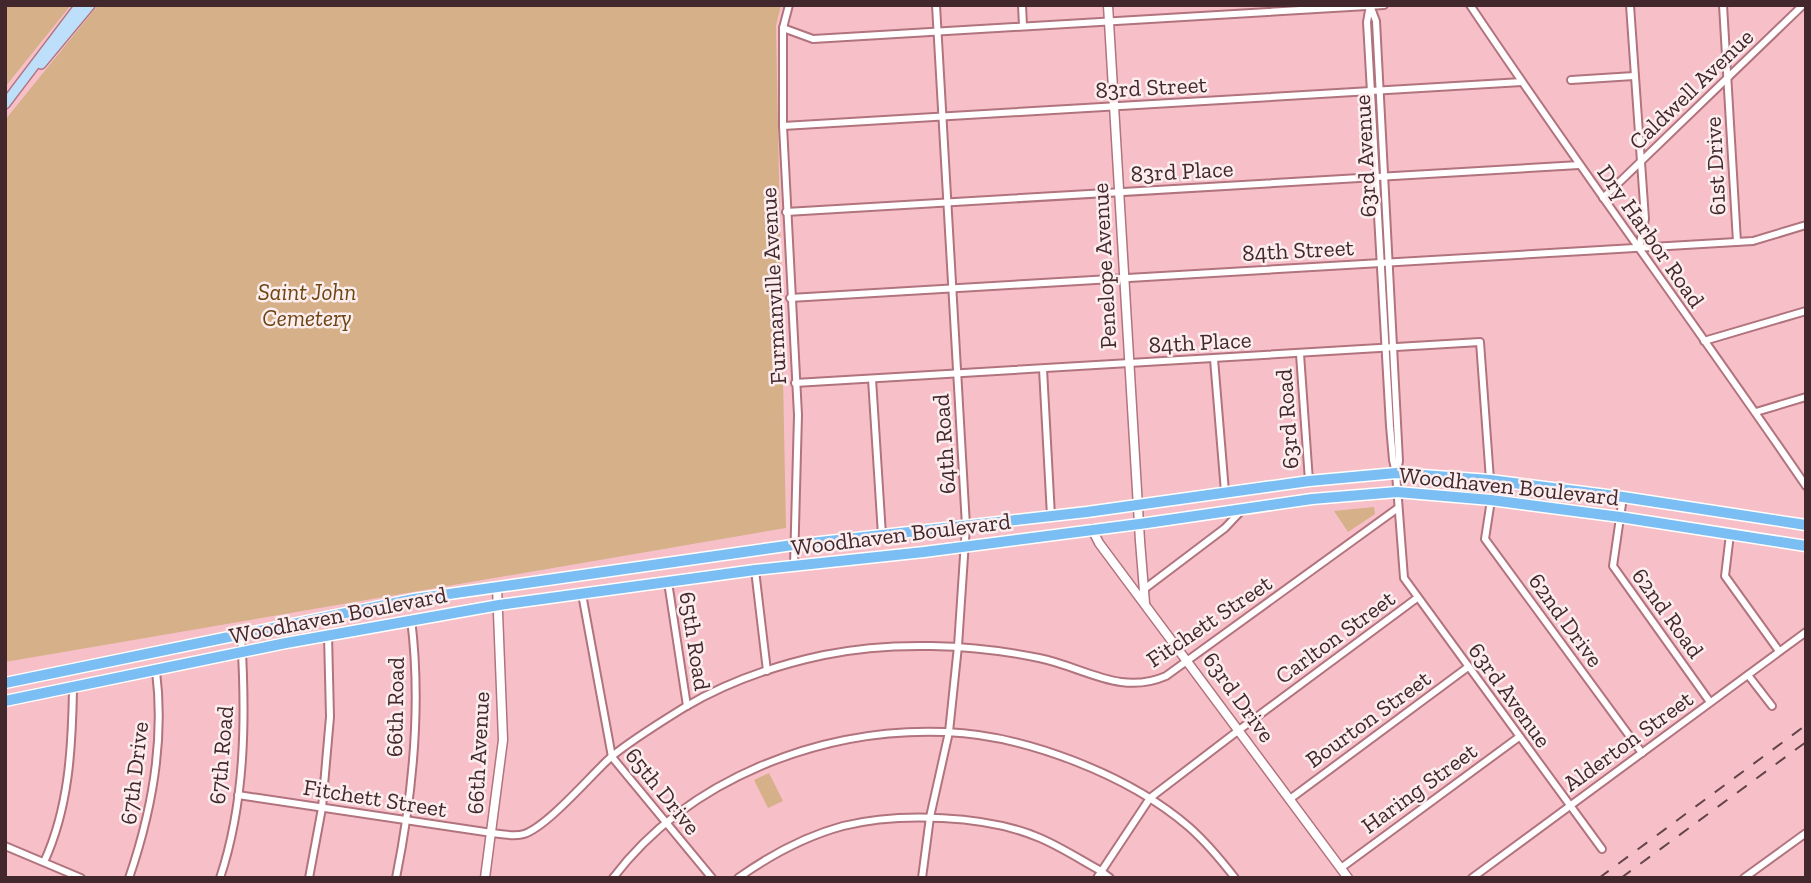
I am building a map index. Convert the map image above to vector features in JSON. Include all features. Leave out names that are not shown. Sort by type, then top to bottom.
[{"type":"main road","points":[[8,101],[80,5]]},
{"type":"main road","points":[[8,101],[90,5]]},
{"type":"main road","name":"Woodhaven Boulevard","points":[[5,683],[414,599],[793,545],[1051,516],[1309,481],[1396,473],[1490,480],[1623,497],[1806,526]]},
{"type":"main road","name":"Woodhaven Boulevard","points":[[5,701],[328,635],[499,605],[794,565],[965,547],[1244,508],[1397,492],[1491,500],[1620,517],[1806,546]]},
{"type":"street","name":"Furmanville Avenue","points":[[789,5],[783,28],[783,126],[798,415],[794,565]]},
{"type":"street","name":"64th Road","points":[[922,878],[930,817],[949,732],[966,526],[936,5]]},
{"type":"street","points":[[1022,5],[1023,26]]},
{"type":"street","name":"Penelope Avenue","points":[[1108,5],[1139,524]]},
{"type":"street","points":[[783,28],[813,39],[1384,5]]},
{"type":"street","name":"Dry Harbor Road","points":[[1470,5],[1521,82],[1806,486]]},
{"type":"street","points":[[1630,5],[1644,219],[1639,248]]},
{"type":"street","name":"61st Drive","points":[[1723,5],[1737,242]]},
{"type":"street","name":"Caldwell Avenue","points":[[1603,198],[1803,5]]},
{"type":"street","name":"63rd Avenue","points":[[1370,6],[1376,22],[1380,178]]},
{"type":"street","name":"63rd Avenue","points":[[1370,6],[1367,22],[1371,92],[1380,178],[1404,578],[1602,849]]},
{"type":"street","points":[[1571,80],[1634,76]]},
{"type":"street","name":"83rd Street","points":[[783,126],[1521,82]]},
{"type":"street","name":"83rd Place","points":[[786,212],[1579,165]]},
{"type":"street","name":"84th Street","points":[[790,298],[1753,241],[1805,228]]},
{"type":"street","points":[[1704,341],[1806,311]]},
{"type":"street","name":"84th Place","points":[[796,383],[1480,342],[1490,480]]},
{"type":"street","name":"63rd Road","points":[[1300,354],[1309,481]]},
{"type":"street","points":[[1214,359],[1225,492]]},
{"type":"street","points":[[1043,369],[1051,516]]},
{"type":"street","points":[[872,379],[882,535]]},
{"type":"street","points":[[1756,412],[1806,397]]},
{"type":"street","name":"62nd Road","points":[[1623,497],[1612,566],[1710,702]]},
{"type":"street","name":"62nd Drive","points":[[1491,500],[1485,538],[1642,753]]},
{"type":"street","points":[[1143,590],[1225,528],[1244,508]]},
{"type":"street","name":"Fitchett Street","points":[[238,795],[492,834],[523,835],[541,824],[612,757],[687,706],[734,683],[824,654],[878,648],[958,646],[1040,658],[1108,681],[1133,684],[1153,682],[1166,676],[1398,508]]},
{"type":"street","name":"63rd Drive","points":[[1139,524],[1145,603],[1348,878]]},
{"type":"street","points":[[1092,529],[1099,543],[1145,603]]},
{"type":"street","points":[[1730,534],[1725,576],[1779,651]]},
{"type":"street","points":[[755,570],[767,671]]},
{"type":"street","name":"65th Road","points":[[668,582],[687,706]]},
{"type":"street","name":"66th Avenue","points":[[485,878],[503,740],[497,587]]},
{"type":"street","name":"65th Drive","points":[[582,594],[612,757],[712,878]]},
{"type":"street","name":"Carlton Street","points":[[1097,878],[1150,798],[1417,598]]},
{"type":"street","name":"66th Road","points":[[396,878],[407,821],[416,714],[411,619]]},
{"type":"street","name":"Alderton Street","points":[[1472,878],[1806,632]]},
{"type":"street","name":"67th Road","points":[[220,878],[238,795],[245,720],[241,633]]},
{"type":"street","points":[[309,878],[322,808],[330,717],[328,635]]},
{"type":"street","name":"Bourton Street","points":[[1290,799],[1468,667]]},
{"type":"street","name":"67th Drive","points":[[129,878],[145,832],[156,767],[160,704],[156,671]]},
{"type":"street","points":[[1748,675],[1772,706]]},
{"type":"street","points":[[44,862],[56,831],[68,781],[73,689]]},
{"type":"street","points":[[613,878],[667,823],[703,796],[778,759],[838,741],[898,732],[949,732],[1004,740],[1079,761],[1150,798],[1188,826],[1219,856],[1235,878]]},
{"type":"street","name":"Haring Street","points":[[1341,868],[1519,737]]},
{"type":"street","points":[[738,878],[761,862],[801,842],[843,826],[930,817],[986,823],[1038,837],[1110,878]]},
{"type":"street","points":[[1744,878],[1806,833]]},
{"type":"street","points":[[5,846],[81,878]]},
{"type":"green space","points":[[5,5],[71,5],[5,87]]},
{"type":"green space","name":"Saint John Cemetery","points":[[98,5],[781,5],[776,26],[786,528],[5,662],[5,120]]},
{"type":"green space","points":[[1374,507],[1375,514],[1348,532],[1334,511]]},
{"type":"green space","points":[[769,773],[783,801],[768,808],[754,780]]},
{"type":"railway","points":[[1599,878],[1806,725]]},
{"type":"railway","points":[[1621,878],[1806,742]]}]
